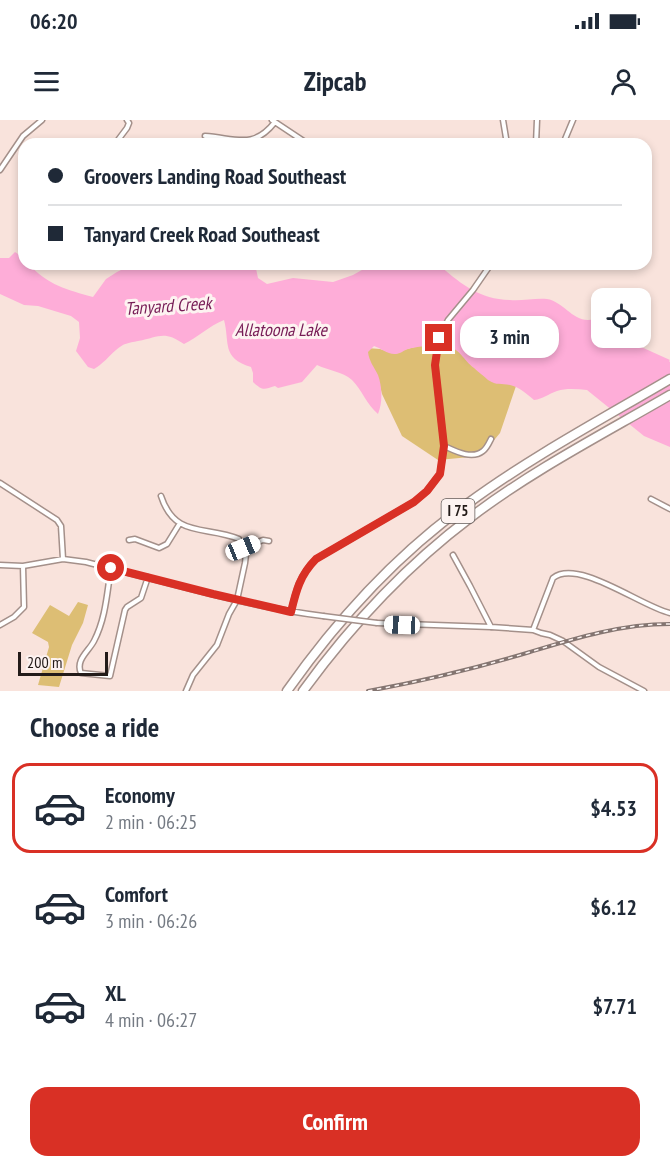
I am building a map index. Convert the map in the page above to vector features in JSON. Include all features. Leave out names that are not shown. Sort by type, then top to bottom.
[{"type":"highway","name":"I 75","points":[[287,691],[326,638],[361,598],[432,531],[464,505],[510,474],[670,379]]},
{"type":"highway","name":"I 75","points":[[303,691],[342,640],[376,602],[415,564],[454,531],[531,476],[670,395]]},
{"type":"street","points":[[22,138],[42,120]]},
{"type":"street","points":[[503,120],[506,138]]},
{"type":"street","points":[[536,138],[537,120]]},
{"type":"street","points":[[566,138],[573,120]]},
{"type":"street","points":[[120,138],[127,128],[128,121]]},
{"type":"street","points":[[257,138],[268,131],[274,121],[299,138]]},
{"type":"street","points":[[205,136],[228,138]]},
{"type":"street","points":[[0,170],[18,143]]},
{"type":"street","points":[[291,612],[296,589],[307,568],[316,559],[414,502],[427,491],[440,474],[444,446],[435,365],[439,338],[448,320],[487,270]]},
{"type":"street","points":[[444,446],[460,453],[478,454],[486,448],[491,439]]},
{"type":"street","points":[[0,483],[57,520],[61,526],[63,559]]},
{"type":"street","points":[[162,496],[165,508],[180,524],[239,539],[246,554],[237,600],[217,645],[193,675],[186,691]]},
{"type":"street","points":[[651,499],[670,508]]},
{"type":"street","points":[[129,540],[135,539],[159,548],[167,544],[180,524]]},
{"type":"street","points":[[243,548],[263,540],[269,541]]},
{"type":"street","points":[[453,555],[491,627]]},
{"type":"street","points":[[0,565],[23,566],[63,559],[86,562],[291,612],[377,623],[533,630],[563,641],[599,667],[644,691]]},
{"type":"street","points":[[0,625],[24,607],[23,566]]},
{"type":"street","points":[[111,568],[105,608],[97,635],[84,653],[79,666],[81,673],[110,676],[125,610],[127,606],[141,598],[148,577]]},
{"type":"street","points":[[533,630],[553,578],[558,573],[567,572],[601,581],[670,613]]},
{"type":"shaded area","points":[[429,343],[452,343],[516,386],[500,433],[481,456],[438,460],[402,436],[382,394],[378,378],[367,360],[367,348],[393,353]]},
{"type":"shaded area","points":[[78,602],[88,605],[59,687],[38,685],[49,647],[48,642],[32,633],[50,605],[69,616]]},
{"type":"water","name":"Allatoona Lake","points":[[15,252],[18,254],[18,270],[35,270],[51,282],[93,297],[106,279],[121,270],[256,270],[258,278],[267,284],[293,278],[333,282],[362,270],[445,270],[472,290],[489,297],[552,300],[577,317],[591,320],[591,348],[643,348],[670,360],[670,447],[644,436],[587,390],[560,390],[534,400],[517,387],[488,380],[458,352],[446,346],[416,347],[393,354],[374,346],[368,352],[380,384],[381,399],[378,414],[352,380],[317,365],[302,382],[278,388],[275,386],[265,389],[259,387],[253,382],[251,367],[241,363],[231,354],[224,320],[184,344],[171,337],[161,336],[126,344],[94,369],[88,367],[76,351],[80,338],[79,322],[71,316],[38,306],[24,305],[0,294],[0,258],[9,258]]},
{"type":"railway","points":[[368,691],[470,669],[599,633],[634,626],[670,624]]},
{"type":"route","points":[[111,568],[291,612],[301,577],[316,559],[414,502],[427,491],[440,474],[444,446],[435,365],[439,338]]},
{"type":"water label","name":"Tanyard Creek","points":[[168,306]]}]
